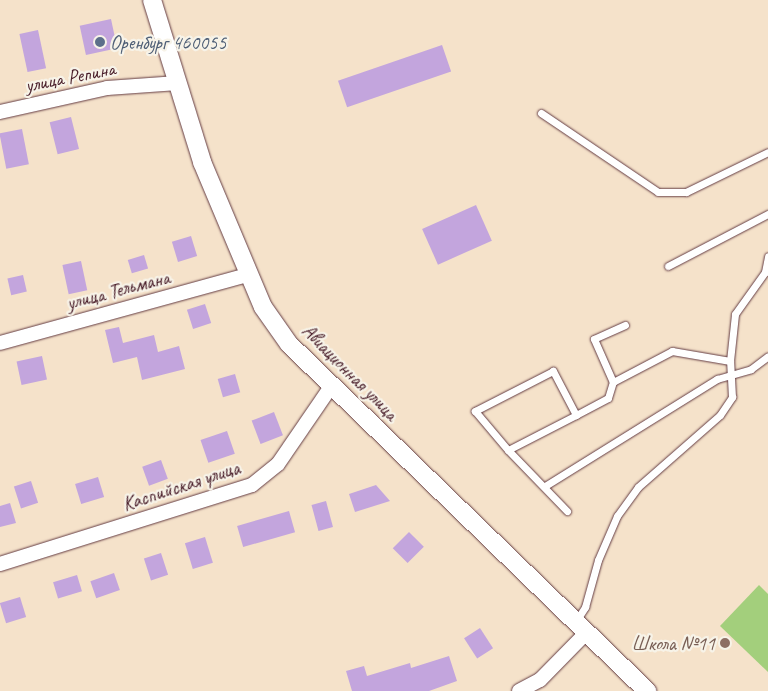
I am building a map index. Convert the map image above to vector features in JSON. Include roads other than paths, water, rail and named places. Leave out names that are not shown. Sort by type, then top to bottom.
[{"type":"street","name":"Авиационная улица","points":[[152,0],[202,162],[263,307],[289,344],[647,691]]},
{"type":"street","name":"улица Репина","points":[[0,112],[107,88],[178,83]]},
{"type":"street","name":"улица Тельмана","points":[[0,343],[248,275]]},
{"type":"street","name":"Каспийская улица","points":[[0,564],[252,485],[278,464],[332,385]]},
{"type":"street","points":[[519,691],[540,680],[580,627]]},
{"type":"lane","points":[[541,113],[658,192],[686,192],[768,152]]},
{"type":"lane","points":[[668,266],[768,214]]},
{"type":"lane","points":[[580,627],[598,560],[618,516],[638,487],[720,415],[732,398],[730,361],[735,314],[766,272],[768,256]]},
{"type":"lane","points":[[508,450],[608,398],[613,382],[594,339],[626,325]]},
{"type":"lane","points":[[613,382],[672,351],[730,361]]},
{"type":"lane","points":[[545,486],[717,379],[751,369],[768,356]]},
{"type":"lane","points":[[567,511],[545,486],[508,450],[475,411],[553,371],[576,415]]},
{"type":"place","name":"Оренбург 460055","points":[[100,42]]},
{"type":"place","name":"Школа №11","points":[[725,643]]}]
